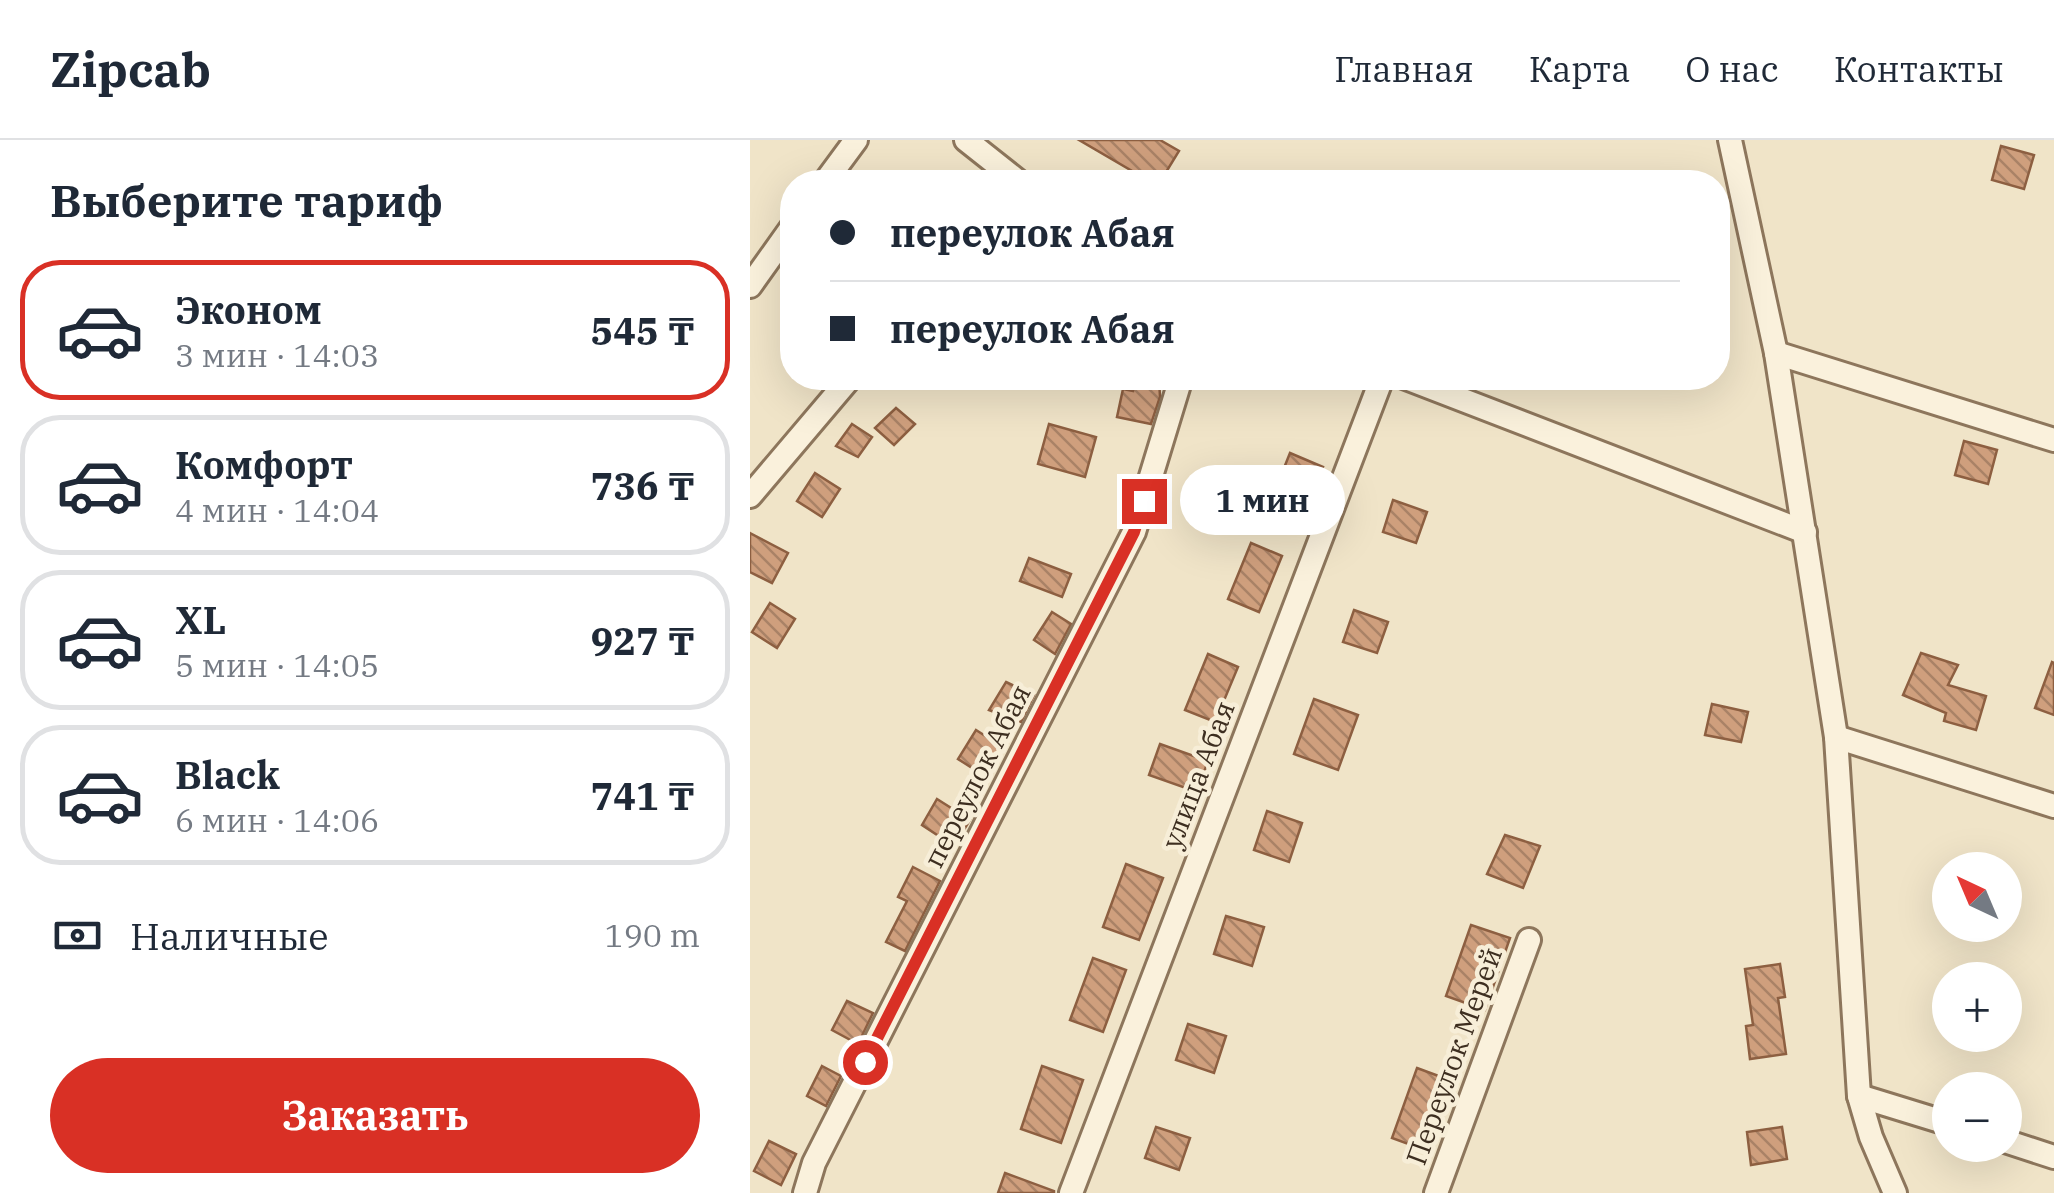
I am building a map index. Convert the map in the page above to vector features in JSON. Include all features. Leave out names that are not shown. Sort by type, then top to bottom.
[{"type":"street","points":[[834,170],[856,140]]},
{"type":"street","points":[[966,140],[1002,170]]},
{"type":"street","points":[[1730,140],[1776,353],[1836,737],[1860,1096],[1871,1137],[1895,1193]]},
{"type":"street","points":[[750,286],[780,244]]},
{"type":"street","points":[[1776,353],[2054,440]]},
{"type":"street","points":[[750,496],[840,390]]},
{"type":"street","name":"переулок Абая","points":[[804,1193],[814,1162],[1134,532],[1177,390]]},
{"type":"street","name":"улица Абая","points":[[1071,1193],[1377,390]]},
{"type":"street","points":[[1437,390],[1804,532]]},
{"type":"street","points":[[1836,737],[2054,806]]},
{"type":"street","name":"Переулок Мерей","points":[[1436,1193],[1528,940]]},
{"type":"street","points":[[1860,1096],[1932,1118]]},
{"type":"street","points":[[2022,1147],[2054,1157]]},
{"type":"building","points":[[1079,140],[1160,140],[1179,151],[1167,170],[1130,170]]},
{"type":"building","points":[[2001,146],[2034,155],[2024,189],[1992,180]]},
{"type":"building","points":[[1123,390],[1160,390],[1151,424],[1117,417]]},
{"type":"building","points":[[896,408],[915,424],[894,445],[875,428]]},
{"type":"building","points":[[852,424],[872,437],[858,457],[836,446]]},
{"type":"building","points":[[1049,424],[1096,437],[1085,477],[1038,464]]},
{"type":"building","points":[[1964,441],[1997,450],[1988,484],[1955,475]]},
{"type":"building","points":[[1290,453],[1323,467],[1301,521],[1268,508]]},
{"type":"building","points":[[815,473],[840,489],[822,517],[797,501]]},
{"type":"building","points":[[1393,500],[1427,512],[1416,543],[1383,532]]},
{"type":"building","points":[[750,533],[788,553],[772,583],[750,572]]},
{"type":"building","points":[[1251,543],[1282,556],[1259,612],[1228,599]]},
{"type":"building","points":[[1029,558],[1071,574],[1062,597],[1020,581]]},
{"type":"building","points":[[770,603],[795,619],[777,648],[752,632]]},
{"type":"building","points":[[1354,610],[1388,622],[1377,653],[1343,642]]},
{"type":"building","points":[[1052,612],[1071,624],[1055,654],[1034,640]]},
{"type":"building","points":[[1921,653],[1958,665],[1948,685],[1986,696],[1976,730],[1944,721],[1946,713],[1903,695]]},
{"type":"building","points":[[1208,654],[1238,667],[1215,722],[1185,710]]},
{"type":"building","points":[[2054,663],[2054,715],[2035,708]]},
{"type":"building","points":[[1006,682],[1034,695],[1021,722],[989,710]]},
{"type":"building","points":[[1314,699],[1358,715],[1338,770],[1294,754]]},
{"type":"building","points":[[1712,704],[1748,712],[1741,742],[1705,735]]},
{"type":"building","points":[[976,730],[1001,746],[983,775],[958,759]]},
{"type":"building","points":[[1160,744],[1208,761],[1197,792],[1149,775]]},
{"type":"building","points":[[937,799],[970,820],[954,846],[922,825]]},
{"type":"building","points":[[1267,811],[1302,823],[1289,862],[1254,850]]},
{"type":"building","points":[[1505,835],[1540,846],[1523,888],[1487,874]]},
{"type":"building","points":[[1126,864],[1163,878],[1139,940],[1103,927]]},
{"type":"building","points":[[913,867],[940,881],[905,951],[886,942],[907,901],[898,897]]},
{"type":"building","points":[[1226,916],[1264,927],[1252,966],[1214,954]]},
{"type":"building","points":[[1471,925],[1510,938],[1485,1010],[1446,996]]},
{"type":"building","points":[[1093,958],[1126,970],[1103,1032],[1070,1020]]},
{"type":"building","points":[[1780,964],[1785,997],[1778,998],[1786,1054],[1750,1059],[1746,1026],[1753,1025],[1745,969]]},
{"type":"building","points":[[847,1001],[873,1013],[858,1044],[832,1030]]},
{"type":"building","points":[[1188,1024],[1226,1036],[1214,1073],[1176,1060]]},
{"type":"building","points":[[822,1066],[841,1076],[826,1106],[807,1096]]},
{"type":"building","points":[[1042,1066],[1083,1080],[1061,1143],[1021,1129]]},
{"type":"building","points":[[1417,1068],[1455,1082],[1430,1152],[1392,1138]]},
{"type":"building","points":[[1156,1127],[1190,1138],[1179,1170],[1145,1158]]},
{"type":"building","points":[[1782,1127],[1787,1159],[1751,1165],[1747,1132]]},
{"type":"building","points":[[769,1141],[796,1154],[781,1185],[754,1171]]},
{"type":"building","points":[[1005,1173],[1054,1191],[1054,1193],[998,1193]]},
{"type":"route","points":[[865,1062],[1134,532],[1144,501]]}]
